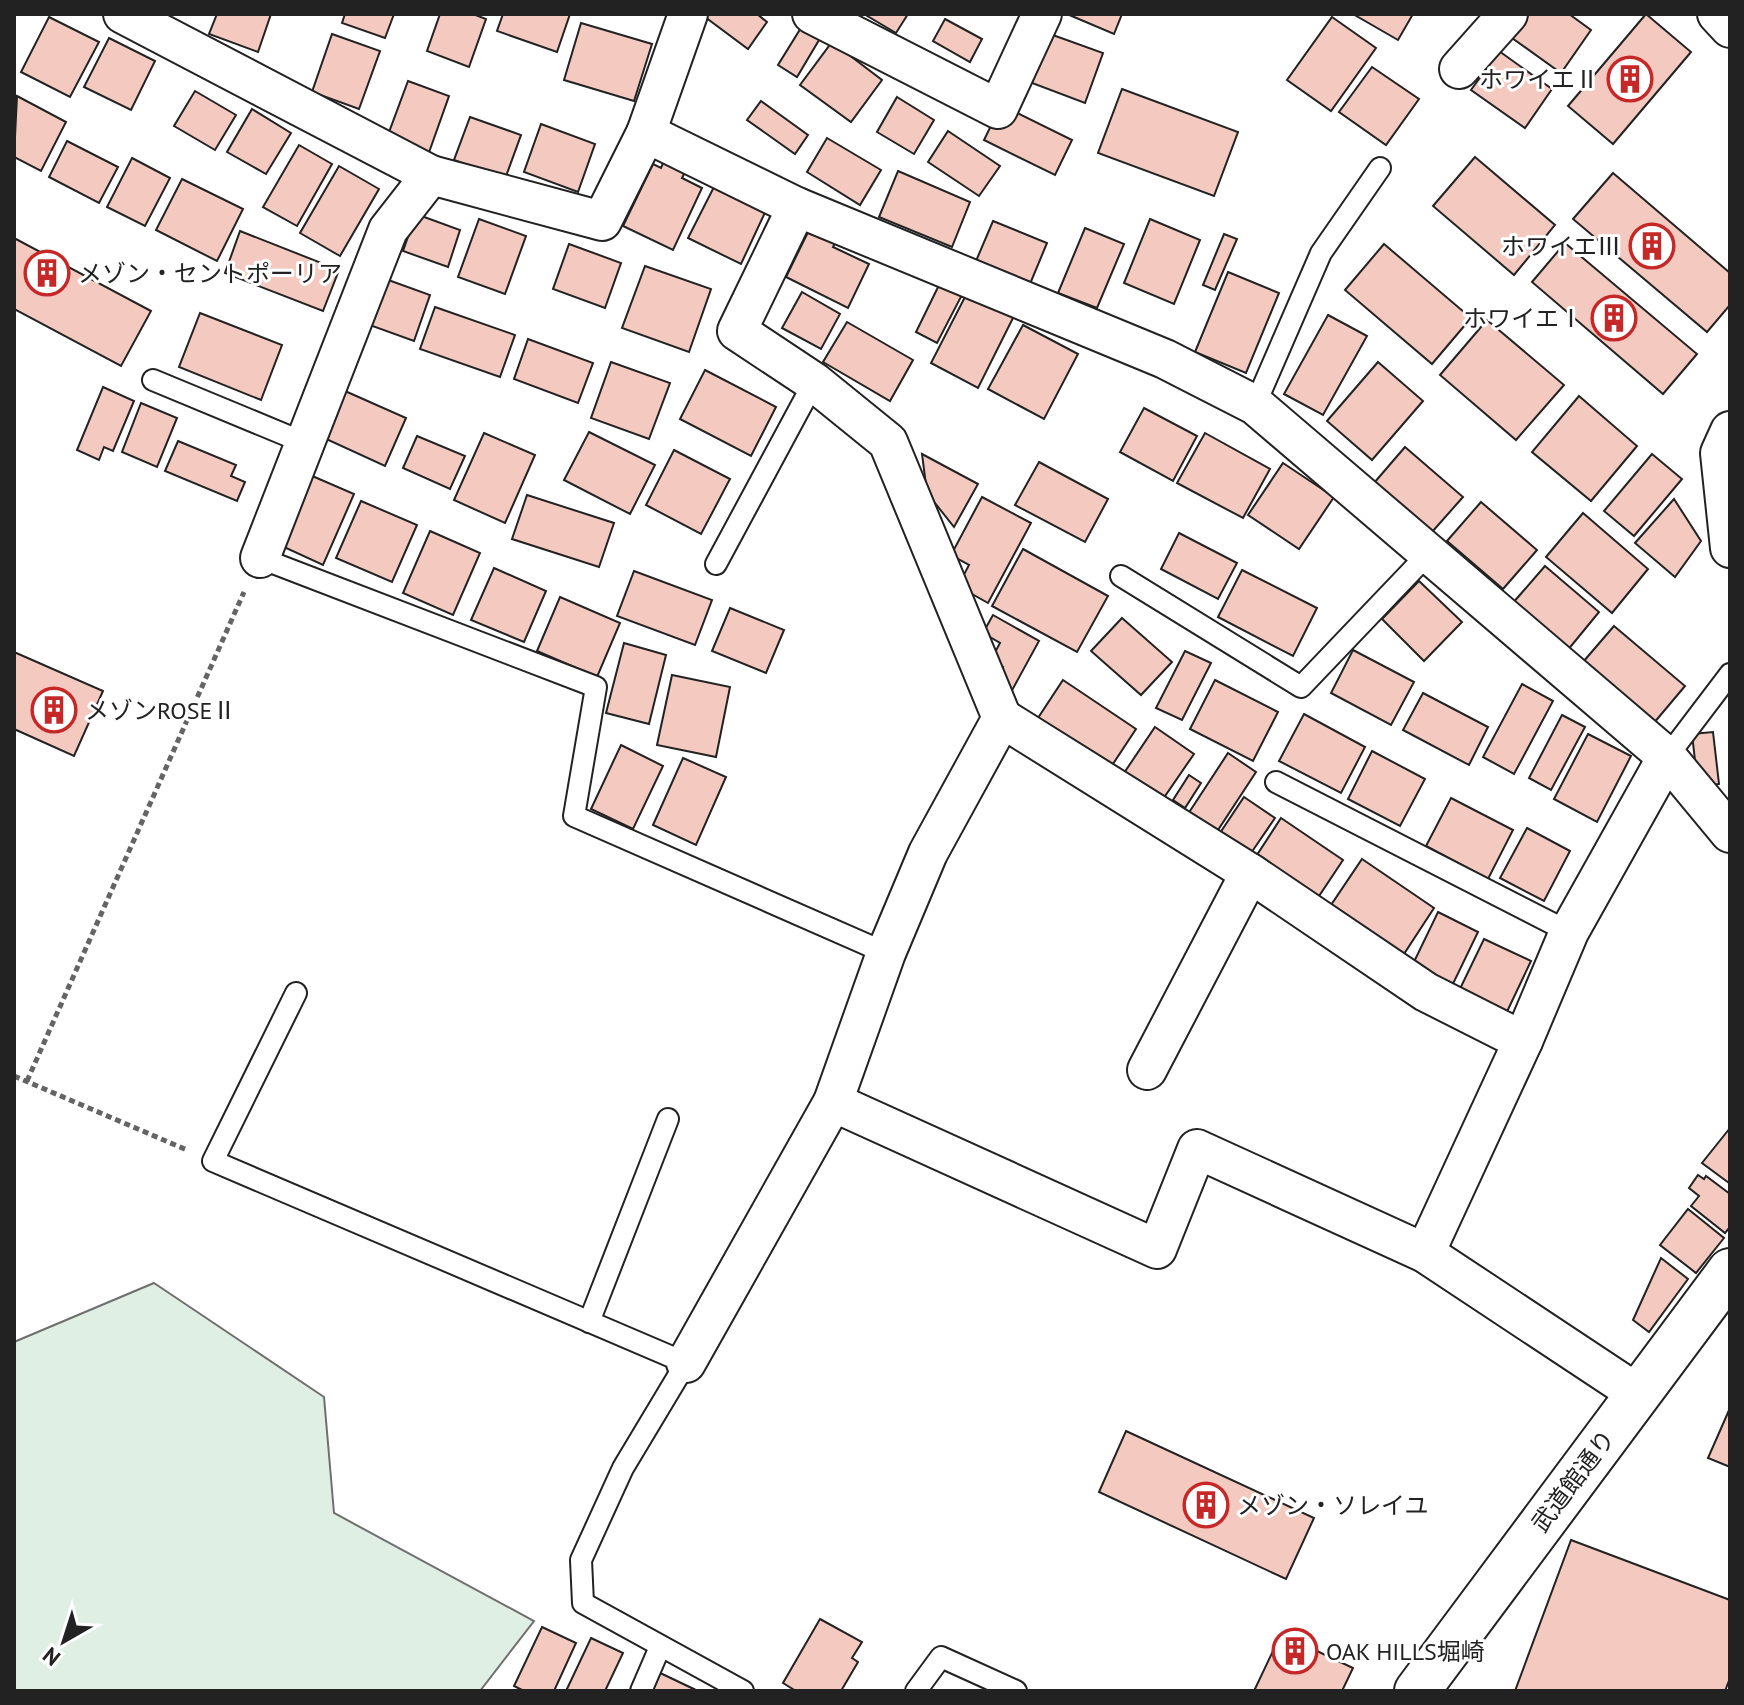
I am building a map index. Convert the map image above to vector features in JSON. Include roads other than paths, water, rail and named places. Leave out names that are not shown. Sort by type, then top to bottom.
[{"type":"street","points":[[123,14],[431,175],[602,221],[646,133],[688,14]]},
{"type":"street","points":[[812,14],[998,109],[1042,14]]},
{"type":"street","points":[[1459,69],[1508,14]]},
{"type":"street","points":[[1717,14],[1730,28]]},
{"type":"street","points":[[646,133],[797,207],[1165,359],[1255,405],[1667,757],[1730,833]]},
{"type":"street","points":[[260,558],[388,230],[431,175]]},
{"type":"street","points":[[797,207],[737,331],[814,382],[888,442],[1002,718],[1250,873],[1426,992],[1523,1041]]},
{"type":"street","points":[[1730,431],[1720,453],[1730,548]]},
{"type":"street","points":[[686,1363],[833,1102],[886,953],[928,853],[1002,718]]},
{"type":"street","points":[[1425,1253],[1523,1041],[1569,932],[1667,757]]},
{"type":"street","points":[[1147,1070],[1250,873]]},
{"type":"street","points":[[833,1102],[1157,1249],[1197,1149],[1425,1253],[1638,1394]]},
{"type":"street","name":"武道館通り","points":[[1417,1691],[1730,1271]]},
{"type":"lane","points":[[1255,405],[1321,253],[1380,168]]},
{"type":"lane","points":[[153,380],[305,443]]},
{"type":"lane","points":[[716,564],[814,382]]},
{"type":"lane","points":[[1121,576],[1301,687],[1427,555]]},
{"type":"lane","points":[[260,558],[596,687],[574,816],[886,953]]},
{"type":"lane","points":[[1667,757],[1730,674]]},
{"type":"lane","points":[[1276,782],[1569,932]]},
{"type":"lane","points":[[296,993],[213,1161],[686,1363],[623,1468],[581,1560],[583,1603],[743,1691]]},
{"type":"lane","points":[[589,1322],[668,1119]]},
{"type":"lane","points":[[641,1691],[660,1647]]},
{"type":"lane","points":[[916,1691],[941,1657],[1016,1691]]},
{"type":"place","name":"ホワイエⅡ","points":[[1630,79]]},
{"type":"place","name":"ホワイエⅢ","points":[[1652,246]]},
{"type":"place","name":"メゾン・セントポーリア","points":[[47,273]]},
{"type":"place","name":"ホワイエⅠ","points":[[1614,318]]},
{"type":"place","name":"メゾンROSEⅡ","points":[[54,710]]},
{"type":"place","name":"メゾン・ソレイユ","points":[[1206,1505]]},
{"type":"place","name":"OAK HILLS堀崎","points":[[1295,1651]]}]
